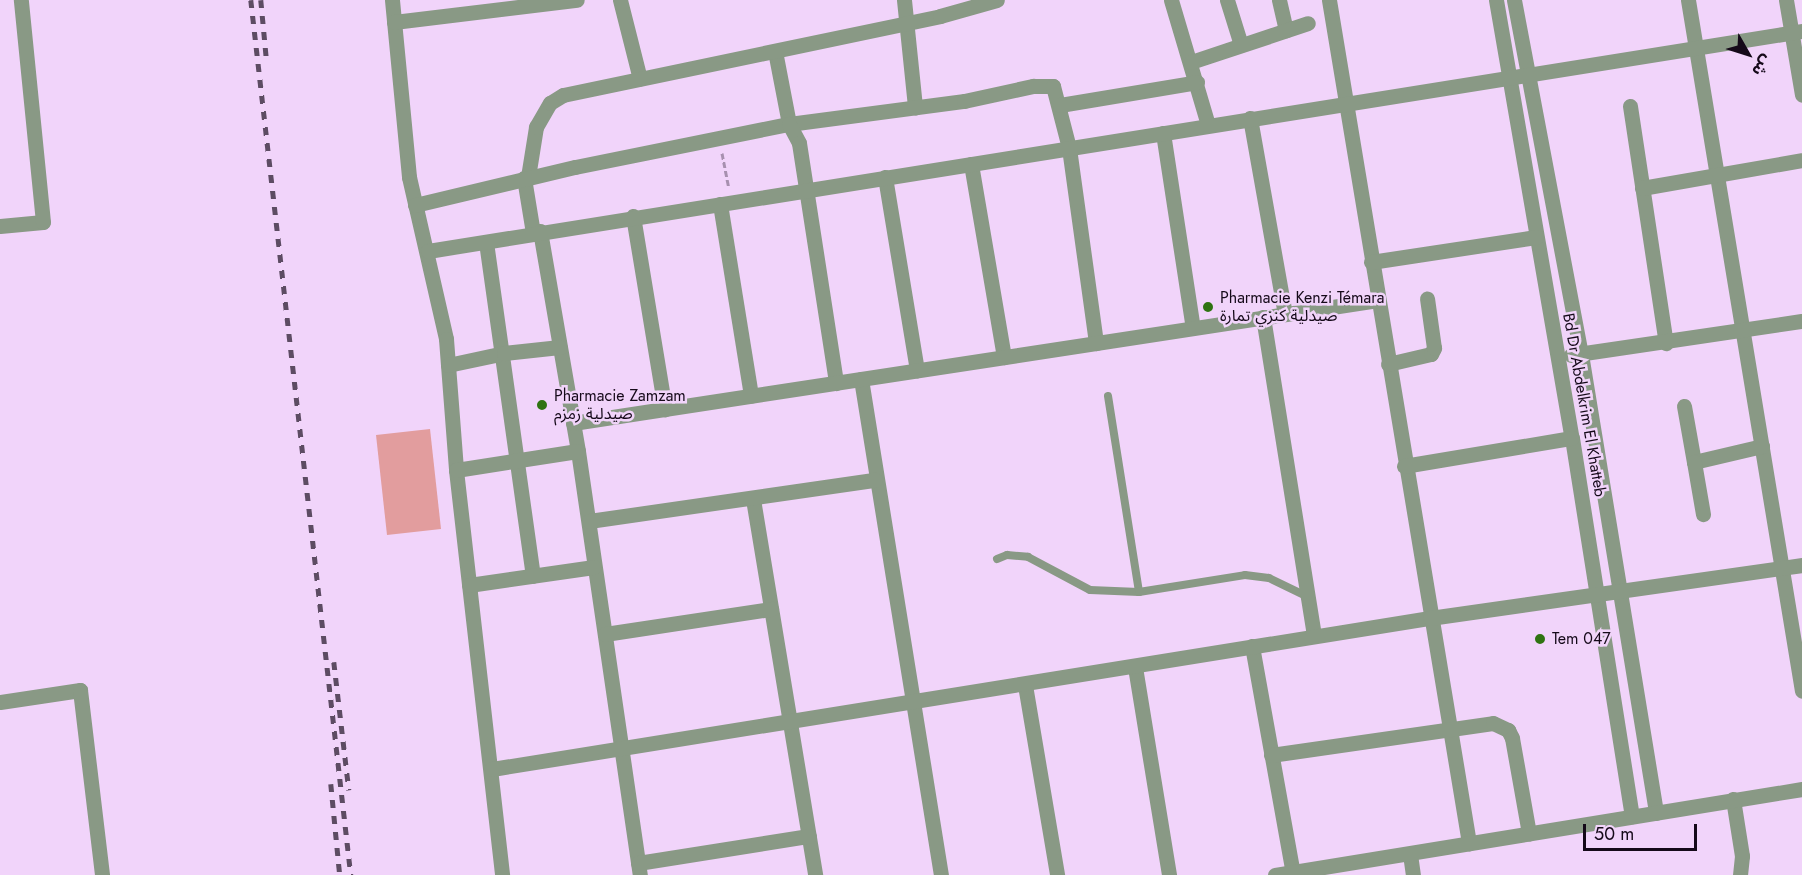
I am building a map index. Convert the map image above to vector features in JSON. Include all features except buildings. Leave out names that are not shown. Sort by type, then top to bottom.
[{"type":"street","points":[[0,226],[43,222],[21,0]]},
{"type":"street","points":[[392,0],[415,205],[428,251],[448,365],[456,470],[492,770],[502,875]]},
{"type":"street","points":[[394,22],[577,0]]},
{"type":"street","points":[[620,0],[640,79]]},
{"type":"street","points":[[904,0],[915,107]]},
{"type":"street","points":[[809,836],[639,869],[578,451],[526,178],[536,127],[550,103],[577,91],[908,23],[997,0]]},
{"type":"street","points":[[1171,0],[1208,125]]},
{"type":"street","points":[[1227,0],[1241,45]]},
{"type":"street","points":[[1280,0],[1286,30]]},
{"type":"street","points":[[1329,0],[1404,466],[1469,843]]},
{"type":"street","name":"Bd Dr Abdelkrim El Khatteb","points":[[1496,0],[1572,438],[1632,816]]},
{"type":"street","points":[[1514,0],[1581,354],[1656,813]]},
{"type":"street","points":[[1688,0],[1698,49],[1742,333],[1802,691]]},
{"type":"street","points":[[1786,0],[1797,32],[1802,95]]},
{"type":"street","points":[[1191,62],[1308,23]]},
{"type":"street","points":[[428,251],[633,216],[1345,103],[1528,78],[1797,32]]},
{"type":"street","points":[[776,51],[789,124],[799,143],[836,383]]},
{"type":"street","points":[[1060,105],[1197,82]]},
{"type":"street","points":[[415,205],[719,136],[915,107],[1044,84],[1056,90],[1069,148],[1096,343]]},
{"type":"street","points":[[1630,106],[1666,343]]},
{"type":"street","points":[[1250,118],[1285,314]]},
{"type":"street","points":[[1163,133],[1193,328]]},
{"type":"street","points":[[1642,188],[1802,160]]},
{"type":"street","points":[[971,164],[1004,357]]},
{"type":"street","points":[[885,177],[917,370]]},
{"type":"street","points":[[726,203],[751,396]]},
{"type":"street","points":[[633,216],[665,409]]},
{"type":"street","points":[[1371,262],[1536,237]]},
{"type":"street","points":[[486,242],[504,353],[533,576]]},
{"type":"street","points":[[1388,364],[1431,354],[1434,348],[1427,298]]},
{"type":"street","points":[[573,423],[1378,300]]},
{"type":"street","points":[[1263,317],[1314,636]]},
{"type":"street","points":[[1558,358],[1742,333],[1802,321]]},
{"type":"street","points":[[448,365],[504,353],[560,347]]},
{"type":"street","points":[[861,379],[875,480],[941,875]]},
{"type":"street","points":[[1684,406],[1703,514]]},
{"type":"street","points":[[1404,466],[1572,438]]},
{"type":"street","points":[[1695,462],[1762,446]]},
{"type":"street","points":[[456,470],[578,451]]},
{"type":"street","points":[[589,522],[875,480]]},
{"type":"street","points":[[753,499],[792,723],[815,875]]},
{"type":"street","points":[[492,770],[792,723],[913,701],[1135,668],[1314,636],[1802,565]]},
{"type":"street","points":[[469,585],[594,567]]},
{"type":"street","points":[[605,634],[771,609]]},
{"type":"street","points":[[1252,646],[1292,874]]},
{"type":"street","points":[[1135,668],[1168,875]]},
{"type":"street","points":[[1025,685],[1057,875]]},
{"type":"street","points":[[0,702],[80,690],[102,875]]},
{"type":"street","points":[[1271,755],[1493,723],[1508,730],[1529,833]]},
{"type":"street","points":[[1275,875],[1802,789]]},
{"type":"street","points":[[1733,799],[1742,856],[1740,875]]},
{"type":"street","points":[[1410,854],[1413,875]]},
{"type":"lane","points":[[1108,396],[1139,592]]},
{"type":"lane","points":[[997,559],[1019,554],[1089,590],[1139,592],[1245,575],[1269,578],[1307,596]]},
{"type":"path","points":[[719,136],[726,203]]},
{"type":"shaded area","points":[[430,429],[441,529],[387,535],[376,435]]},
{"type":"railway","points":[[251,0],[351,875]]},
{"type":"railway","points":[[261,0],[267,63]]},
{"type":"railway","points":[[334,662],[349,790]]},
{"type":"railway","points":[[331,784],[340,875]]},
{"type":"place","name":"Pharmacie Kenzi Témara صيدلية كنزي تمارة","points":[[1208,307]]},
{"type":"place","name":"Pharmacie Zamzam صيدلية زمزم","points":[[542,405]]},
{"type":"place","name":"Tem 047","points":[[1540,639]]}]
